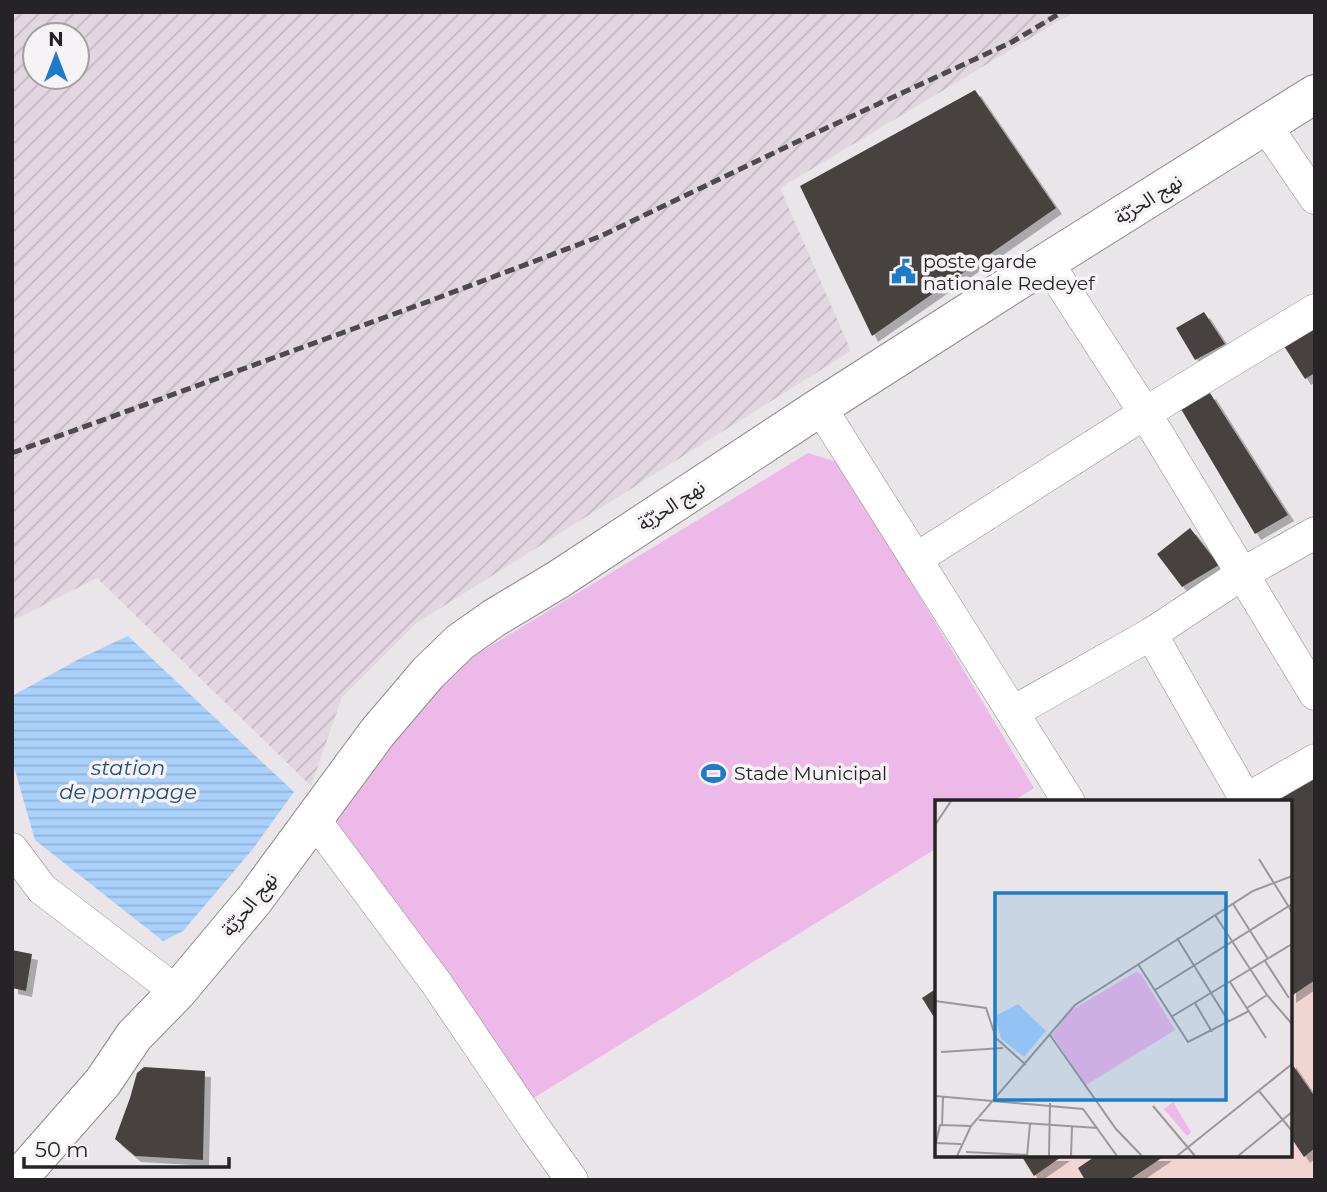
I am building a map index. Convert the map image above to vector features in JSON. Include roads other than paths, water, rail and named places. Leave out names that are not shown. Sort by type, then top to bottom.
[{"type":"street","name":"نهج الحرّيّة","points":[[18,1180],[103,1082],[134,1036],[177,992],[254,900],[377,733],[428,673],[460,642],[820,407],[1315,94]]},
{"type":"street","points":[[1266,126],[1315,198]]},
{"type":"street","points":[[1047,262],[1146,413],[1315,694]]},
{"type":"street","points":[[916,559],[1315,310]]},
{"type":"street","points":[[820,407],[1068,800]]},
{"type":"street","points":[[1013,712],[1151,634],[1242,573],[1315,533]]},
{"type":"street","points":[[1151,634],[1243,800]]},
{"type":"street","points":[[1246,800],[1315,760]]},
{"type":"street","points":[[314,819],[438,984],[572,1180]]},
{"type":"street","points":[[12,849],[27,892],[177,992]]},
{"type":"water","name":"station de pompage","points":[[128,636],[294,792],[252,850],[183,931],[163,941],[35,840],[12,760],[12,696]]},
{"type":"railway","points":[[12,453],[601,236],[1012,42],[1062,12]]},
{"type":"place","name":"poste garde nationale Redeyef","points":[[903,272]]},
{"type":"place","name":"Stade Municipal","points":[[714,773]]}]
